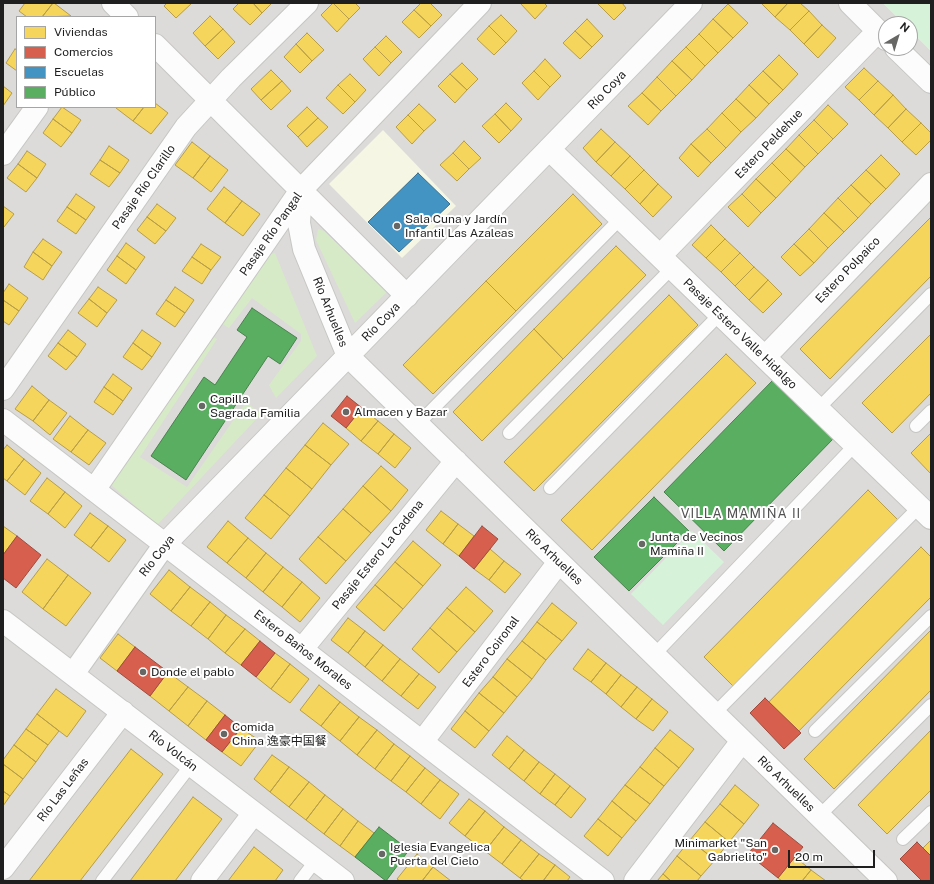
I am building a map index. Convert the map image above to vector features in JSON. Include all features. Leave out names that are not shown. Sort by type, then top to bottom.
[{"type":"street","name":"Pasaje Río Clarillo","points":[[3,388],[186,127],[210,100],[307,3]]},
{"type":"street","name":"Pasaje Río Pangal","points":[[94,490],[301,190],[480,3]]},
{"type":"street","name":"Río Coya","points":[[72,674],[165,544],[691,3]]},
{"type":"street","points":[[850,3],[878,31]]},
{"type":"street","name":"Estero Peldehue","points":[[666,262],[878,39]]},
{"type":"street","points":[[156,46],[407,296]]},
{"type":"street","points":[[904,56],[931,82]]},
{"type":"street","points":[[3,154],[36,108]]},
{"type":"street","name":"Pasaje Estero Valle Hidalgo","points":[[549,149],[928,514]]},
{"type":"street","name":"Estero Polpaico","points":[[765,357],[931,184]]},
{"type":"street","name":"Río Arhuelles","points":[[301,190],[299,223],[304,249],[348,356],[886,881]]},
{"type":"street","name":"Estero Baños Morales","points":[[3,420],[603,881]]},
{"type":"street","name":"Pasaje Estero La Cadena","points":[[302,649],[456,461]]},
{"type":"street","name":"Estero Coironal","points":[[422,742],[559,562]]},
{"type":"street","name":"Río Volcán","points":[[3,621],[343,881]]},
{"type":"street","name":"Río Las Leñas","points":[[3,868],[123,712]]},
{"type":"street","points":[[634,881],[742,741]]},
{"type":"street","points":[[202,881],[254,813]]},
{"type":"lane","points":[[418,424],[621,218]]},
{"type":"lane","points":[[509,433],[666,262]]},
{"type":"lane","points":[[818,409],[931,294]]},
{"type":"lane","points":[[550,488],[720,314]]},
{"type":"lane","points":[[916,426],[931,411]]},
{"type":"lane","points":[[654,655],[855,445]]},
{"type":"lane","points":[[714,714],[928,514]]},
{"type":"lane","points":[[816,731],[931,616]]},
{"type":"lane","points":[[819,816],[931,705]]},
{"type":"lane","points":[[102,881],[191,765]]},
{"type":"lane","points":[[903,839],[931,812]]},
{"type":"lane","points":[[300,881],[316,860]]},
{"type":"shaded area","points":[[3,3],[883,3],[896,16],[878,16],[878,56],[918,56],[918,38],[931,51],[931,881],[3,881]]},
{"type":"shaded area","points":[[383,130],[456,206],[402,258],[329,184]]},
{"type":"green space","points":[[883,3],[931,3],[931,51],[918,38],[918,16],[896,16]]},
{"type":"green space","points":[[318,229],[324,231],[388,291],[355,323],[316,240]]},
{"type":"green space","points":[[275,253],[317,356],[276,398],[269,385],[301,341],[301,334],[252,298],[229,328],[219,322],[264,256]]},
{"type":"green space","points":[[211,335],[217,339],[140,457],[187,487],[246,402],[261,414],[157,525],[109,483]]},
{"type":"green space","points":[[692,531],[724,562],[663,625],[631,594]]},
{"type":"building: Viviendas","points":[[25,3],[53,3],[43,16],[26,16],[19,11]]},
{"type":"building: Viviendas","points":[[54,3],[71,16],[43,16]]},
{"type":"building: Viviendas","points":[[167,3],[192,3],[176,18],[164,6]]},
{"type":"building: Viviendas","points":[[239,3],[253,3],[262,13],[250,25],[233,9]]},
{"type":"building: Viviendas","points":[[253,3],[272,3],[262,13]]},
{"type":"building: Viviendas","points":[[333,3],[355,3],[360,8],[349,19]]},
{"type":"building: Viviendas","points":[[333,3],[349,19],[337,32],[321,15]]},
{"type":"building: Viviendas","points":[[421,3],[430,3],[442,15],[431,26],[414,10]]},
{"type":"building: Viviendas","points":[[520,3],[544,3],[547,6],[535,19]]},
{"type":"building: Viviendas","points":[[622,3],[626,8],[614,20],[598,4]]},
{"type":"building: Viviendas","points":[[761,3],[788,3],[775,17]]},
{"type":"building: Viviendas","points":[[788,3],[800,3],[809,11],[790,30],[775,17]]},
{"type":"building: Viviendas","points":[[728,4],[748,23],[733,38],[713,19]]},
{"type":"building: Viviendas","points":[[414,10],[431,26],[419,38],[402,22]]},
{"type":"building: Viviendas","points":[[809,11],[822,25],[804,44],[790,30]]},
{"type":"building: Viviendas","points":[[501,15],[517,31],[506,43],[489,26]]},
{"type":"building: Viviendas","points":[[210,16],[223,29],[205,46],[193,33]]},
{"type":"building: Viviendas","points":[[587,19],[603,36],[592,47],[575,31]]},
{"type":"building: Viviendas","points":[[713,19],[733,38],[718,53],[699,34]]},
{"type":"building: Viviendas","points":[[822,25],[836,38],[818,58],[804,44]]},
{"type":"building: Viviendas","points":[[489,26],[506,43],[494,55],[477,39]]},
{"type":"building: Viviendas","points":[[223,29],[235,42],[218,59],[205,46]]},
{"type":"building: Viviendas","points":[[575,31],[592,47],[580,59],[563,43]]},
{"type":"building: Viviendas","points":[[307,33],[324,50],[312,61],[296,44]]},
{"type":"building: Viviendas","points":[[699,34],[718,53],[705,66],[686,47]]},
{"type":"building: Viviendas","points":[[386,36],[402,52],[391,63],[375,47]]},
{"type":"building: Viviendas","points":[[296,44],[312,61],[300,73],[284,57]]},
{"type":"building: Viviendas","points":[[375,47],[391,63],[379,76],[363,59]]},
{"type":"building: Viviendas","points":[[686,47],[705,66],[692,80],[672,61]]},
{"type":"building: Viviendas","points":[[15,49],[16,50],[16,70],[6,63]]},
{"type":"building: Viviendas","points":[[779,55],[798,74],[783,90],[763,71]]},
{"type":"building: Viviendas","points":[[545,59],[561,76],[550,87],[534,71]]},
{"type":"building: Viviendas","points":[[672,61],[692,80],[676,96],[657,77]]},
{"type":"building: Viviendas","points":[[462,63],[478,79],[467,90],[450,74]]},
{"type":"building: Viviendas","points":[[864,68],[878,81],[859,100],[845,87]]},
{"type":"building: Viviendas","points":[[271,70],[282,81],[261,100],[251,89]]},
{"type":"building: Viviendas","points":[[534,71],[550,87],[538,100],[522,83]]},
{"type":"building: Viviendas","points":[[763,71],[783,90],[769,104],[749,85]]},
{"type":"building: Viviendas","points":[[350,74],[366,90],[355,102],[338,85]]},
{"type":"building: Viviendas","points":[[450,74],[467,90],[455,103],[438,86]]},
{"type":"building: Viviendas","points":[[657,77],[676,96],[661,111],[642,93]]},
{"type":"building: Viviendas","points":[[282,81],[291,91],[271,110],[261,100]]},
{"type":"building: Viviendas","points":[[878,81],[893,95],[874,115],[859,100]]},
{"type":"building: Viviendas","points":[[338,85],[355,102],[343,114],[326,98]]},
{"type":"building: Viviendas","points":[[749,85],[769,104],[756,118],[736,99]]},
{"type":"building: Viviendas","points":[[3,86],[12,93],[3,106]]},
{"type":"building: Viviendas","points":[[642,93],[661,111],[648,125],[628,106]]},
{"type":"building: Viviendas","points":[[893,95],[906,109],[888,128],[874,115]]},
{"type":"building: Viviendas","points":[[736,99],[756,118],[741,132],[722,113]]},
{"type":"building: Viviendas","points":[[506,103],[522,119],[511,131],[495,114]]},
{"type":"building: Viviendas","points":[[156,104],[168,113],[151,134],[133,121],[143,108],[156,108]]},
{"type":"building: Viviendas","points":[[419,104],[436,120],[424,131],[408,115]]},
{"type":"building: Viviendas","points":[[828,105],[848,124],[833,139],[814,120]]},
{"type":"building: Viviendas","points":[[307,107],[318,118],[298,137],[287,126]]},
{"type":"building: Viviendas","points":[[61,108],[63,108],[81,120],[72,133],[53,119]]},
{"type":"building: Viviendas","points":[[116,108],[143,108],[133,121]]},
{"type":"building: Viviendas","points":[[906,109],[921,123],[902,142],[888,128]]},
{"type":"building: Viviendas","points":[[722,113],[741,132],[726,148],[707,129]]},
{"type":"building: Viviendas","points":[[495,114],[511,131],[499,143],[482,126]]},
{"type":"building: Viviendas","points":[[408,115],[424,131],[412,144],[396,127]]},
{"type":"building: Viviendas","points":[[318,118],[328,127],[307,147],[298,137]]},
{"type":"building: Viviendas","points":[[53,119],[72,133],[61,147],[43,133]]},
{"type":"building: Viviendas","points":[[814,120],[833,139],[818,154],[799,135]]},
{"type":"building: Viviendas","points":[[921,123],[931,133],[931,140],[916,155],[902,142]]},
{"type":"building: Viviendas","points":[[601,129],[615,142],[596,162],[583,148]]},
{"type":"building: Viviendas","points":[[707,129],[726,148],[711,163],[691,144]]},
{"type":"building: Viviendas","points":[[799,135],[818,154],[805,167],[786,149]]},
{"type":"building: Viviendas","points":[[464,141],[481,158],[469,169],[453,153]]},
{"type":"building: Viviendas","points":[[192,142],[210,156],[193,178],[175,165]]},
{"type":"building: Viviendas","points":[[615,142],[630,156],[611,176],[596,162]]},
{"type":"building: Viviendas","points":[[691,144],[711,163],[698,177],[679,158]]},
{"type":"building: Viviendas","points":[[109,146],[129,160],[120,173],[100,160]]},
{"type":"building: Viviendas","points":[[786,149],[805,167],[791,182],[772,163]]},
{"type":"building: Viviendas","points":[[27,151],[46,164],[37,178],[18,164]]},
{"type":"building: Viviendas","points":[[453,153],[469,169],[457,181],[440,165]]},
{"type":"building: Viviendas","points":[[881,155],[900,174],[886,189],[866,170]]},
{"type":"building: Viviendas","points":[[210,156],[228,170],[211,192],[193,178]]},
{"type":"building: Viviendas","points":[[630,156],[644,170],[625,189],[611,176]]},
{"type":"building: Viviendas","points":[[100,160],[120,173],[109,187],[90,174]]},
{"type":"building: Viviendas","points":[[772,163],[791,182],[776,198],[756,179]]},
{"type":"building: Viviendas","points":[[18,164],[37,178],[26,192],[7,178]]},
{"type":"building: Viviendas","points":[[644,170],[658,184],[640,204],[625,189]]},
{"type":"building: Viviendas","points":[[866,170],[886,189],[871,204],[851,185]]},
{"type":"building: Viviendas","points":[[756,179],[776,198],[761,213],[742,194]]},
{"type":"building: Viviendas","points":[[658,184],[672,197],[653,217],[640,204]]},
{"type":"building: Viviendas","points":[[851,185],[871,204],[858,218],[838,198]]},
{"type":"building: Viviendas","points":[[224,187],[242,201],[225,223],[207,209]]},
{"type":"building: Viviendas","points":[[76,194],[95,207],[86,220],[67,207]]},
{"type":"building: Viviendas","points":[[573,194],[602,224],[516,311],[486,281]]},
{"type":"building: Viviendas","points":[[742,194],[761,213],[748,227],[728,207]]},
{"type":"building: Viviendas","points":[[838,198],[858,218],[844,232],[824,213]]},
{"type":"building: Viviendas","points":[[242,201],[260,214],[243,236],[225,223]]},
{"type":"building: Viviendas","points":[[157,204],[176,218],[166,231],[147,217]]},
{"type":"building: Viviendas","points":[[3,206],[14,214],[4,227],[3,226]]},
{"type":"building: Viviendas","points":[[67,207],[86,220],[76,234],[57,221]]},
{"type":"building: Viviendas","points":[[824,213],[844,232],[828,248],[809,229]]},
{"type":"building: Viviendas","points":[[147,217],[166,231],[155,244],[137,230]]},
{"type":"building: Viviendas","points":[[931,217],[931,276],[830,379],[800,349]]},
{"type":"building: Viviendas","points":[[711,225],[725,239],[706,258],[692,245]]},
{"type":"building: Viviendas","points":[[809,229],[828,248],[814,263],[794,244]]},
{"type":"building: Viviendas","points":[[43,239],[62,252],[52,266],[33,252]]},
{"type":"building: Viviendas","points":[[725,239],[740,253],[721,272],[706,258]]},
{"type":"building: Viviendas","points":[[126,243],[145,257],[136,270],[117,256]]},
{"type":"building: Viviendas","points":[[201,244],[221,257],[211,270],[192,257]]},
{"type":"building: Viviendas","points":[[794,244],[814,263],[800,276],[781,257]]},
{"type":"building: Viviendas","points":[[616,246],[646,275],[563,359],[534,329]]},
{"type":"building: Viviendas","points":[[33,252],[52,266],[43,280],[24,267]]},
{"type":"building: Viviendas","points":[[740,253],[754,267],[735,286],[721,272]]},
{"type":"building: Viviendas","points":[[117,256],[136,270],[126,284],[107,270]]},
{"type":"building: Viviendas","points":[[192,257],[211,270],[202,284],[182,271]]},
{"type":"building: Viviendas","points":[[754,267],[768,280],[749,300],[735,286]]},
{"type":"building: Viviendas","points":[[768,280],[782,294],[763,313],[749,300]]},
{"type":"building: Viviendas","points":[[486,281],[516,311],[433,394],[403,365]]},
{"type":"building: Viviendas","points":[[9,284],[28,298],[19,311],[3,300],[3,293]]},
{"type":"building: Viviendas","points":[[98,287],[117,300],[107,313],[89,299]]},
{"type":"building: Viviendas","points":[[175,287],[194,300],[185,313],[166,300]]},
{"type":"building: Viviendas","points":[[669,295],[698,325],[534,491],[504,462]]},
{"type":"building: Viviendas","points":[[89,299],[107,313],[97,327],[78,313]]},
{"type":"building: Viviendas","points":[[3,300],[19,311],[9,325],[3,321]]},
{"type":"building: Viviendas","points":[[166,300],[185,313],[175,327],[156,314]]},
{"type":"building: Viviendas","points":[[534,329],[563,359],[482,441],[453,412]]},
{"type":"building: Viviendas","points":[[68,330],[86,344],[77,357],[58,343]]},
{"type":"building: Viviendas","points":[[142,330],[161,343],[152,357],[133,343]]},
{"type":"building: Viviendas","points":[[931,334],[931,393],[892,433],[862,403]]},
{"type":"building: Viviendas","points":[[58,343],[77,357],[66,370],[48,356]]},
{"type":"building: Viviendas","points":[[133,343],[152,357],[142,370],[123,357]]},
{"type":"building: Viviendas","points":[[726,354],[756,383],[592,550],[561,520]]},
{"type":"building: Viviendas","points":[[113,374],[132,388],[123,401],[104,387]]},
{"type":"building: Viviendas","points":[[32,386],[49,400],[33,421],[15,409]]},
{"type":"building: Viviendas","points":[[104,387],[123,401],[113,415],[94,402]]},
{"type":"building: Viviendas","points":[[49,400],[67,413],[50,435],[33,421]]},
{"type":"building: Viviendas","points":[[362,408],[378,421],[361,441],[346,428]]},
{"type":"building: Viviendas","points":[[70,416],[88,430],[71,452],[53,439]]},
{"type":"building: Viviendas","points":[[378,421],[394,434],[378,454],[361,441]]},
{"type":"building: Viviendas","points":[[323,423],[349,444],[331,465],[305,445]]},
{"type":"building: Viviendas","points":[[88,430],[106,443],[89,465],[71,452]]},
{"type":"building: Viviendas","points":[[931,433],[931,474],[911,453]]},
{"type":"building: Viviendas","points":[[394,434],[411,448],[395,468],[378,454]]},
{"type":"building: Viviendas","points":[[7,445],[24,459],[7,481],[3,478],[3,450]]},
{"type":"building: Viviendas","points":[[305,445],[331,465],[312,489],[286,468]]},
{"type":"building: Viviendas","points":[[24,459],[41,473],[25,495],[7,481]]},
{"type":"building: Viviendas","points":[[381,466],[408,490],[391,511],[363,486]]},
{"type":"building: Viviendas","points":[[286,468],[312,489],[290,516],[264,495]]},
{"type":"building: Viviendas","points":[[47,478],[65,492],[48,514],[30,501]]},
{"type":"building: Viviendas","points":[[363,486],[391,511],[371,533],[343,509]]},
{"type":"building: Viviendas","points":[[868,490],[898,520],[733,686],[704,657]]},
{"type":"building: Viviendas","points":[[65,492],[82,506],[65,528],[48,514]]},
{"type":"building: Viviendas","points":[[264,495],[290,516],[271,539],[245,518]]},
{"type":"building: Viviendas","points":[[343,509],[371,533],[346,561],[318,537]]},
{"type":"building: Viviendas","points":[[441,511],[458,524],[443,544],[426,530]]},
{"type":"building: Viviendas","points":[[90,513],[108,526],[91,548],[74,535]]},
{"type":"building: Viviendas","points":[[228,521],[248,538],[227,563],[207,547]]},
{"type":"building: Viviendas","points":[[458,524],[474,536],[459,556],[443,544]]},
{"type":"building: Viviendas","points":[[3,526],[17,536],[3,555]]},
{"type":"building: Viviendas","points":[[108,526],[126,540],[109,562],[91,548]]},
{"type":"building: Viviendas","points":[[318,537],[346,561],[326,584],[299,559]]},
{"type":"building: Viviendas","points":[[248,538],[266,553],[246,578],[227,563]]},
{"type":"building: Viviendas","points":[[413,541],[441,565],[423,586],[395,562]]},
{"type":"building: Viviendas","points":[[921,547],[931,557],[931,597],[787,743],[757,714]]},
{"type":"building: Viviendas","points":[[490,549],[504,561],[489,580],[474,569]]},
{"type":"building: Viviendas","points":[[266,553],[283,567],[263,592],[246,578]]},
{"type":"building: Viviendas","points":[[47,559],[68,575],[43,609],[22,592]]},
{"type":"building: Viviendas","points":[[504,561],[521,574],[505,593],[489,580]]},
{"type":"building: Viviendas","points":[[395,562],[423,586],[403,609],[375,585]]},
{"type":"building: Viviendas","points":[[283,567],[302,582],[282,607],[263,592]]},
{"type":"building: Viviendas","points":[[169,570],[190,587],[171,611],[150,594]]},
{"type":"building: Viviendas","points":[[68,575],[91,593],[66,626],[43,609]]},
{"type":"building: Viviendas","points":[[302,582],[320,598],[300,622],[282,607]]},
{"type":"building: Viviendas","points":[[375,585],[403,609],[384,631],[356,607]]},
{"type":"building: Viviendas","points":[[190,587],[210,602],[191,626],[171,611]]},
{"type":"building: Viviendas","points":[[466,587],[493,611],[475,632],[447,608]]},
{"type":"building: Viviendas","points":[[210,602],[226,615],[208,639],[191,626]]},
{"type":"building: Viviendas","points":[[552,603],[577,623],[562,641],[537,622]]},
{"type":"building: Viviendas","points":[[447,608],[475,632],[457,652],[430,628]]},
{"type":"building: Viviendas","points":[[226,615],[245,629],[225,653],[208,639]]},
{"type":"building: Viviendas","points":[[348,618],[365,631],[348,653],[331,640]]},
{"type":"building: Viviendas","points":[[537,622],[562,641],[546,660],[522,641]]},
{"type":"building: Viviendas","points":[[430,628],[457,652],[439,673],[412,649]]},
{"type":"building: Viviendas","points":[[245,629],[260,641],[241,665],[225,653]]},
{"type":"building: Viviendas","points":[[931,630],[931,690],[834,789],[804,759]]},
{"type":"building: Viviendas","points":[[365,631],[383,645],[365,667],[348,653]]},
{"type":"building: Viviendas","points":[[118,634],[135,647],[117,671],[100,658]]},
{"type":"building: Viviendas","points":[[522,641],[546,660],[532,679],[507,659]]},
{"type":"building: Viviendas","points":[[383,645],[400,659],[382,681],[365,667]]},
{"type":"building: Viviendas","points":[[588,649],[606,663],[591,682],[573,669]]},
{"type":"building: Viviendas","points":[[275,653],[290,664],[271,689],[256,677]]},
{"type":"building: Viviendas","points":[[400,659],[419,674],[401,696],[382,681]]},
{"type":"building: Viviendas","points":[[507,659],[532,679],[517,697],[493,677]]},
{"type":"building: Viviendas","points":[[606,663],[621,675],[606,694],[591,682]]},
{"type":"building: Viviendas","points":[[290,664],[309,679],[290,703],[271,689]]},
{"type":"building: Viviendas","points":[[168,672],[188,687],[169,711],[150,696]]},
{"type":"building: Viviendas","points":[[419,674],[436,687],[418,709],[401,696]]},
{"type":"building: Viviendas","points":[[621,675],[637,687],[621,707],[606,694]]},
{"type":"building: Viviendas","points":[[493,677],[517,697],[504,713],[479,693]]},
{"type":"building: Viviendas","points":[[319,685],[340,702],[321,726],[300,710]]},
{"type":"building: Viviendas","points":[[188,687],[207,701],[188,726],[169,711]]},
{"type":"building: Viviendas","points":[[637,687],[652,699],[636,719],[621,707]]},
{"type":"building: Viviendas","points":[[56,689],[86,711],[67,737],[37,714]]},
{"type":"building: Viviendas","points":[[479,693],[504,713],[489,731],[465,711]]},
{"type":"building: Viviendas","points":[[652,699],[668,712],[653,731],[636,719]]},
{"type":"building: Viviendas","points":[[207,701],[225,715],[206,740],[188,726]]},
{"type":"building: Viviendas","points":[[340,702],[359,717],[340,741],[321,726]]},
{"type":"building: Viviendas","points":[[465,711],[489,731],[475,748],[451,729]]},
{"type":"building: Viviendas","points":[[37,714],[59,731],[48,745],[26,729]]},
{"type":"building: Viviendas","points":[[359,717],[377,730],[357,755],[340,741]]},
{"type":"building: Viviendas","points":[[241,728],[260,741],[241,766],[222,752]]},
{"type":"building: Viviendas","points":[[26,729],[48,745],[36,762],[14,745]]},
{"type":"building: Viviendas","points":[[377,730],[394,744],[375,769],[357,755]]},
{"type":"building: Viviendas","points":[[670,730],[694,749],[679,768],[655,748]]},
{"type":"building: Viviendas","points":[[931,730],[931,790],[887,834],[858,805]]},
{"type":"building: Viviendas","points":[[507,736],[524,750],[509,769],[492,755]]},
{"type":"building: Viviendas","points":[[394,744],[410,756],[391,781],[375,769]]},
{"type":"building: Viviendas","points":[[14,745],[36,762],[23,779],[3,764],[3,760]]},
{"type":"building: Viviendas","points":[[655,748],[679,768],[664,786],[640,767]]},
{"type":"building: Viviendas","points":[[131,749],[163,774],[80,881],[29,881]]},
{"type":"building: Viviendas","points":[[524,750],[539,762],[524,781],[509,769]]},
{"type":"building: Viviendas","points":[[272,755],[289,767],[270,792],[254,779]]},
{"type":"building: Viviendas","points":[[410,756],[425,768],[406,792],[391,781]]},
{"type":"building: Viviendas","points":[[539,762],[555,774],[540,794],[524,781]]},
{"type":"building: Viviendas","points":[[3,764],[23,779],[10,796],[3,791]]},
{"type":"building: Viviendas","points":[[289,767],[309,782],[289,807],[270,792]]},
{"type":"building: Viviendas","points":[[640,767],[664,786],[650,804],[625,785]]},
{"type":"building: Viviendas","points":[[425,768],[440,780],[421,804],[406,792]]},
{"type":"building: Viviendas","points":[[555,774],[570,786],[555,805],[540,794]]},
{"type":"building: Viviendas","points":[[440,780],[459,794],[440,819],[421,804]]},
{"type":"building: Viviendas","points":[[309,782],[325,795],[306,820],[289,807]]},
{"type":"building: Viviendas","points":[[625,785],[650,804],[636,821],[612,801]]},
{"type":"building: Viviendas","points":[[735,785],[759,805],[744,824],[720,804]]},
{"type":"building: Viviendas","points":[[570,786],[586,799],[571,818],[555,805]]},
{"type":"building: Viviendas","points":[[3,791],[10,796],[3,806]]},
{"type":"building: Viviendas","points":[[325,795],[343,809],[324,834],[306,820]]},
{"type":"building: Viviendas","points":[[193,797],[222,819],[175,881],[130,881]]},
{"type":"building: Viviendas","points":[[469,799],[485,811],[465,836],[449,823]]},
{"type":"building: Viviendas","points":[[612,801],[636,821],[622,838],[598,819]]},
{"type":"building: Viviendas","points":[[720,804],[744,824],[729,842],[705,822]]},
{"type":"building: Viviendas","points":[[343,809],[358,821],[340,846],[324,834]]},
{"type":"building: Viviendas","points":[[485,811],[504,827],[485,851],[465,836]]},
{"type":"building: Viviendas","points":[[598,819],[622,838],[608,856],[584,836]]},
{"type":"building: Viviendas","points":[[358,821],[374,833],[355,857],[340,846]]},
{"type":"building: Viviendas","points":[[705,822],[729,842],[715,860],[690,840]]},
{"type":"building: Viviendas","points":[[504,827],[521,840],[502,864],[485,851]]},
{"type":"building: Viviendas","points":[[521,840],[539,854],[520,878],[502,864]]},
{"type":"building: Viviendas","points":[[690,840],[715,860],[701,876],[677,856]]},
{"type":"building: Viviendas","points":[[931,840],[931,880],[911,860]]},
{"type":"building: Viviendas","points":[[254,847],[283,870],[275,881],[228,881]]},
{"type":"building: Viviendas","points":[[417,854],[433,867],[422,881],[400,881],[397,879]]},
{"type":"building: Viviendas","points":[[539,854],[555,865],[543,881],[524,881],[520,878]]},
{"type":"building: Viviendas","points":[[677,856],[701,876],[697,881],[671,881],[663,874]]},
{"type":"building: Viviendas","points":[[795,857],[811,870],[802,881],[782,881],[778,878]]},
{"type":"building: Viviendas","points":[[555,865],[570,877],[567,881],[543,881]]},
{"type":"building: Viviendas","points":[[433,867],[451,881],[422,881]]},
{"type":"building: Viviendas","points":[[811,870],[826,881],[802,881]]},
{"type":"building: Viviendas","points":[[663,874],[671,881],[657,881]]},
{"type":"building: Comercios","name":"Almacen y Bazar","points":[[347,396],[362,408],[346,428],[331,416]]},
{"type":"building: Comercios","points":[[482,526],[498,539],[474,569],[459,556]]},
{"type":"building: Comercios","points":[[17,536],[41,555],[16,588],[3,578],[3,555]]},
{"type":"building: Comercios","points":[[260,641],[275,653],[256,677],[241,665]]},
{"type":"building: Comercios","name":"Donde el pablo","points":[[135,647],[168,672],[150,696],[117,671]]},
{"type":"building: Comercios","points":[[765,698],[801,733],[784,749],[750,713]]},
{"type":"building: Comercios","name":"Comida China 逸豪中国餐","points":[[225,715],[241,728],[222,752],[206,740]]},
{"type":"building: Comercios","name":"Minimarket \"San Gabrielito\"","points":[[773,823],[803,847],[778,878],[748,854]]},
{"type":"building: Comercios","points":[[917,842],[931,856],[931,881],[922,881],[900,859]]},
{"type":"building: Escuelas","points":[[418,173],[450,204],[399,252],[368,222]]},
{"type":"building: Público","points":[[252,308],[297,338],[280,364],[268,356],[186,480],[151,456],[204,377],[215,385],[247,337],[237,330]]},
{"type":"building: Público","points":[[773,380],[833,439],[724,551],[664,492]]},
{"type":"building: Público","name":"Junta de Vecinos Mamiña II","points":[[654,497],[689,531],[629,591],[594,557]]},
{"type":"building: Público","name":"Iglesia Evangelica Puerta del Cielo","points":[[379,827],[409,850],[386,881],[355,857]]},
{"type":"place","name":"Sala Cuna y Jardín Infantil Las Azaleas","points":[[397,226]]},
{"type":"place","name":"Capilla Sagrada Familia","points":[[202,406]]},
{"type":"place","name":"Almacen y Bazar","points":[[346,412]]},
{"type":"place","name":"Junta de Vecinos Mamiña II","points":[[642,544]]},
{"type":"place","name":"Donde el pablo","points":[[143,672]]},
{"type":"place","name":"Comida China 逸豪中国餐","points":[[224,734]]},
{"type":"place","name":"Minimarket \"San Gabrielito\"","points":[[775,850]]},
{"type":"place","name":"Iglesia Evangelica Puerta del Cielo","points":[[382,854]]},
{"type":"district","name":"VILLA MAMIÑA II","points":[[741,514]]}]
